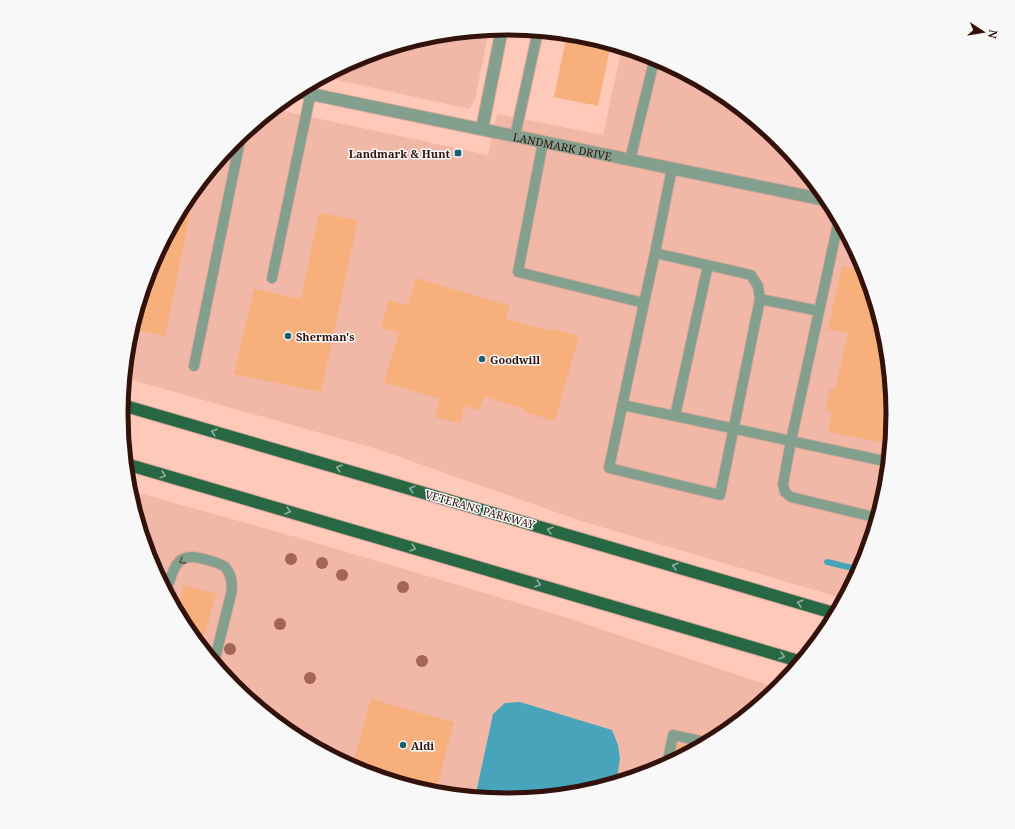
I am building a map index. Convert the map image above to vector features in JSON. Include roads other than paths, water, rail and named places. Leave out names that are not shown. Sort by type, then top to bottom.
[{"type":"highway","name":"VETERANS PARKWAY","points":[[128,408],[831,612]]},
{"type":"highway","points":[[131,466],[797,660]]},
{"type":"street","points":[[482,129],[501,35]]},
{"type":"street","name":"LANDMARK DRIVE","points":[[306,93],[820,199]]},
{"type":"lane","points":[[515,136],[537,36]]},
{"type":"lane","points":[[630,160],[653,64]]},
{"type":"lane","points":[[272,278],[311,90]]},
{"type":"lane","points":[[543,142],[518,272],[644,303]]},
{"type":"lane","points":[[194,366],[239,146]]},
{"type":"lane","points":[[655,253],[751,275],[758,286],[760,299],[720,496],[609,468],[672,168]]},
{"type":"lane","points":[[837,227],[783,484],[785,492],[791,497],[873,517]]},
{"type":"lane","points":[[675,416],[708,265]]},
{"type":"lane","points":[[760,299],[819,312]]},
{"type":"lane","points":[[622,405],[884,461]]},
{"type":"lane","points":[[168,585],[176,564],[185,558],[193,557],[217,563],[222,565],[229,574],[232,584],[232,594],[215,657]]},
{"type":"lane","points":[[668,758],[673,735],[700,741]]},
{"type":"water","points":[[520,702],[612,730],[618,745],[620,759],[617,778],[582,787],[557,791],[508,794],[476,792],[493,714],[505,703]]},
{"type":"waterway","points":[[827,562],[854,568]]},
{"type":"place","name":"Landmark & Hunt","points":[[458,153]]},
{"type":"place","name":"Sherman's","points":[[288,336]]},
{"type":"place","name":"Goodwill","points":[[482,359]]},
{"type":"place","name":"Aldi","points":[[403,745]]}]
